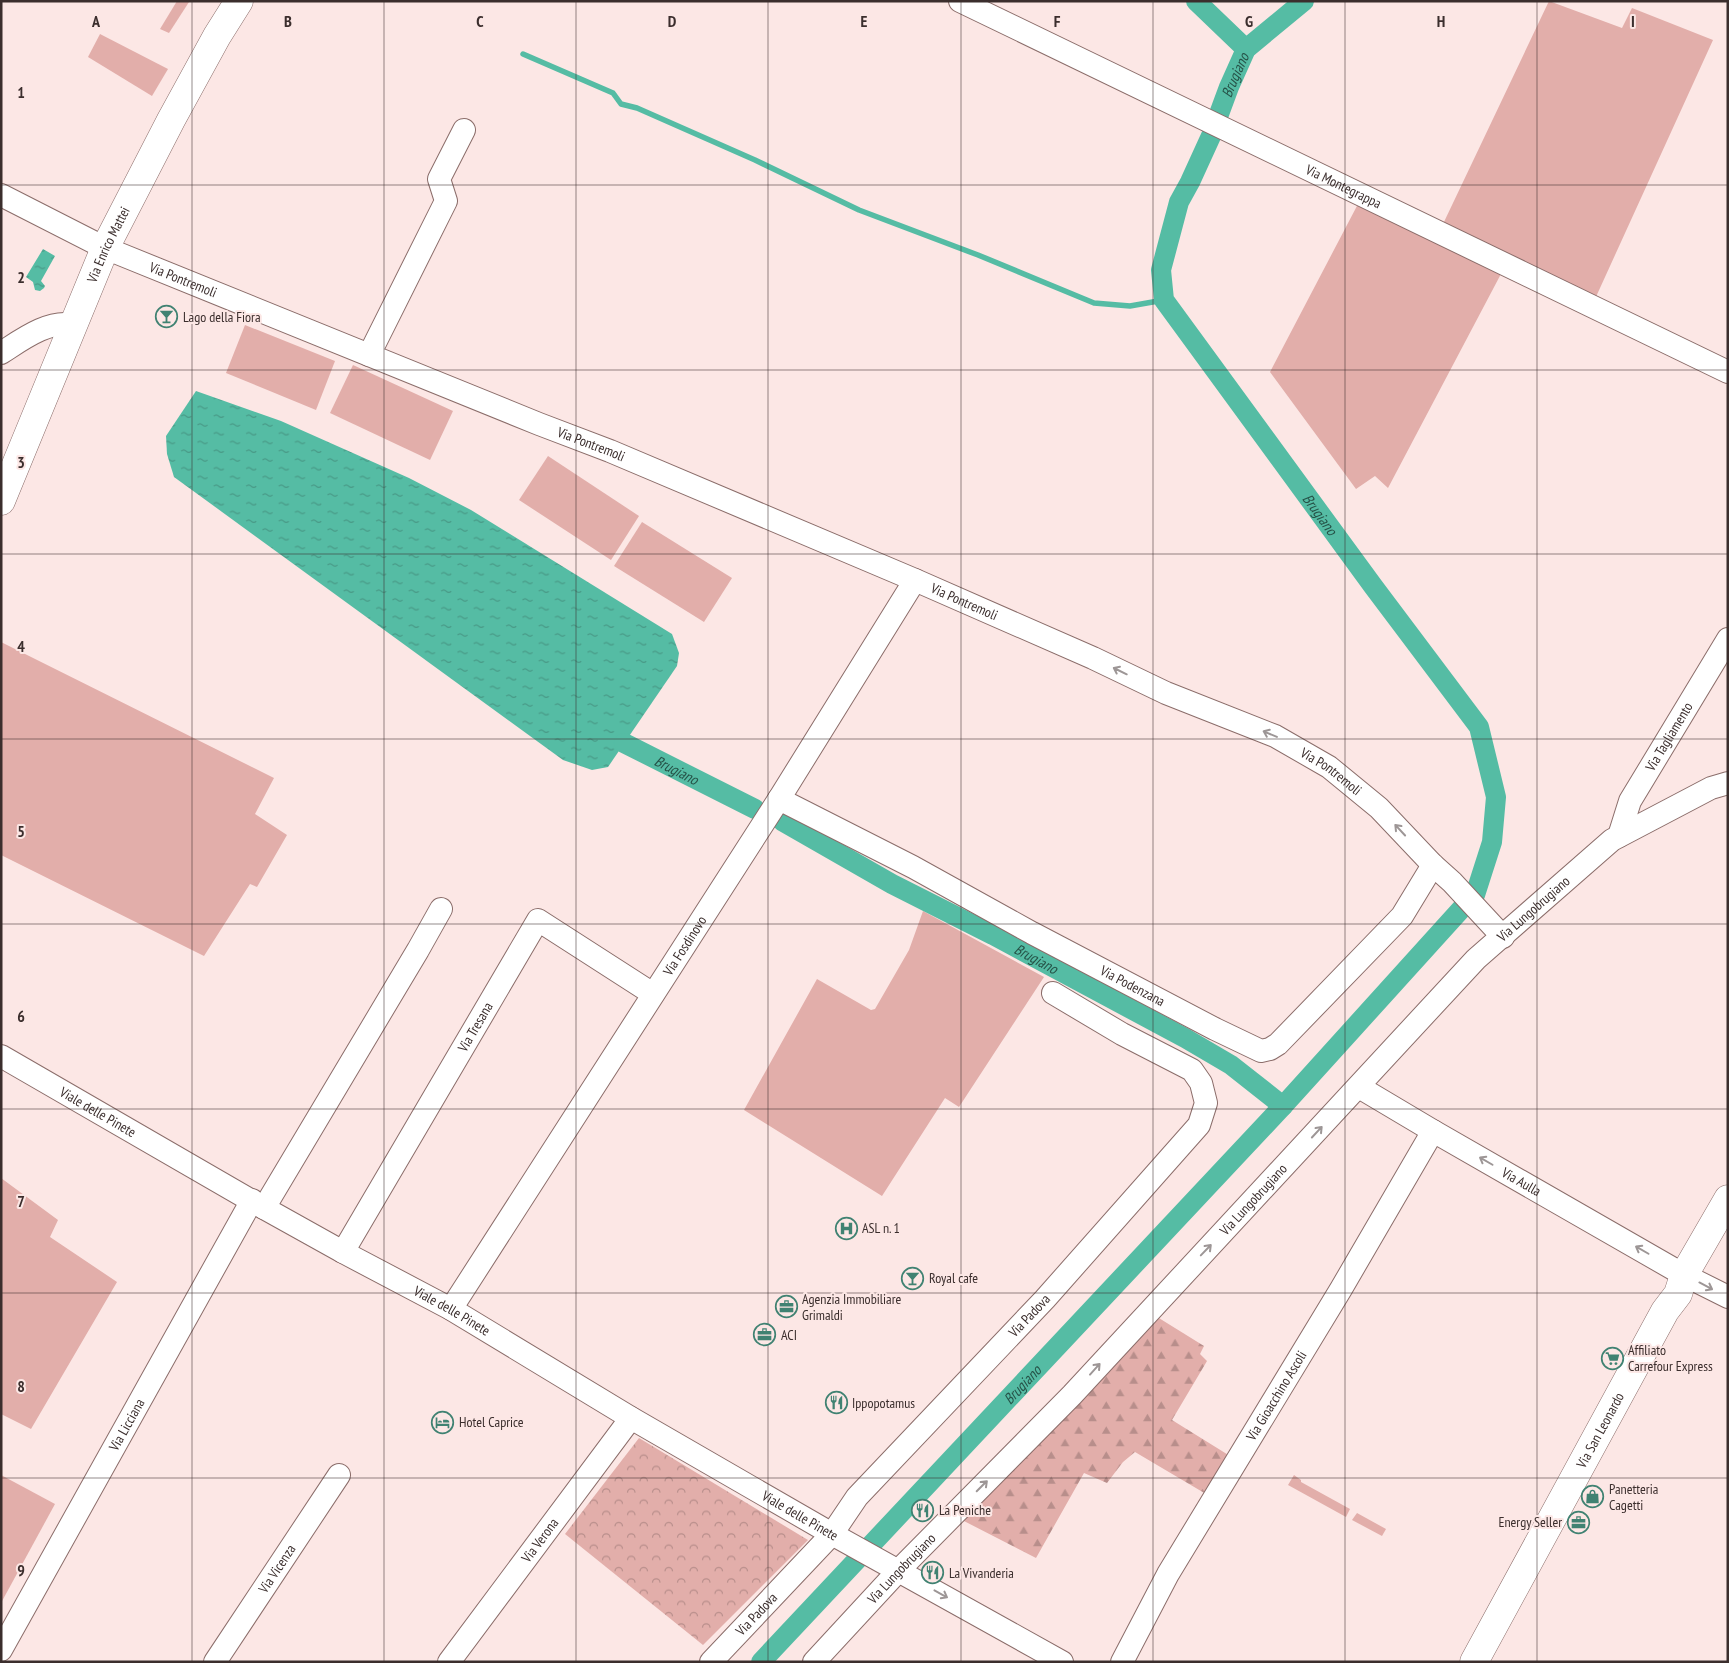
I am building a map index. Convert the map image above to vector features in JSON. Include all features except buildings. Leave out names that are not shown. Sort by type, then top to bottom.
[{"type":"main road","name":"Via Enrico Mattei","points":[[1,501],[105,248],[178,106],[239,1]]},
{"type":"main road","name":"Via San Leonardo","points":[[1474,1662],[1665,1311],[1678,1294],[1684,1275],[1728,1199]]},
{"type":"street","name":"Via Montegrappa","points":[[960,1],[1728,372]]},
{"type":"street","points":[[369,355],[446,202],[439,179],[464,130]]},
{"type":"street","name":"Via Pontremoli","points":[[1,195],[105,248],[610,451],[1060,643],[1166,693],[1275,736],[1329,766],[1379,808],[1496,930]]},
{"type":"street","points":[[1,354],[24,338],[55,324],[73,325]]},
{"type":"street","name":"Via Fosdinovo","points":[[451,1309],[779,799],[915,580]]},
{"type":"street","name":"Via Tagliamento","points":[[1620,836],[1630,801],[1728,639]]},
{"type":"street","name":"Via Lungobrugiano","points":[[814,1662],[895,1568],[1072,1395],[1154,1304],[1359,1087],[1476,959],[1496,930],[1612,840],[1711,788],[1728,783]]},
{"type":"street","name":"Via Podenzana","points":[[779,799],[913,867],[1032,933],[1215,1029],[1261,1051],[1270,1049],[1278,1044],[1402,916],[1433,865]]},
{"type":"street","name":"Via Licciana","points":[[1,1650],[258,1204],[418,950],[441,909]]},
{"type":"street","name":"Via Tresana","points":[[343,1252],[538,920],[653,994]]},
{"type":"street","name":"Via Padova","points":[[711,1662],[834,1535],[858,1497],[1045,1299],[1199,1125],[1206,1103],[1200,1083],[1192,1070],[1122,1034],[1053,993]]},
{"type":"street","name":"Viale delle Pinete","points":[[1,1056],[343,1252],[451,1309],[631,1418],[834,1535],[1062,1662]]},
{"type":"street","name":"Via Aulla","points":[[1359,1087],[1684,1275],[1728,1297]]},
{"type":"street","name":"Via Gioacchino Ascoli","points":[[1122,1662],[1168,1574],[1341,1289],[1433,1131]]},
{"type":"street","name":"Via Verona","points":[[449,1662],[631,1418]]},
{"type":"street","name":"Via Vicenza","points":[[215,1662],[339,1475]]},
{"type":"green space","points":[[177,1],[189,2],[169,33],[160,29]]},
{"type":"green space","points":[[1549,1],[1622,28],[1632,8],[1713,40],[1595,299],[1443,224]]},
{"type":"green space","points":[[100,34],[168,69],[152,96],[88,57]]},
{"type":"green space","points":[[1358,204],[1502,272],[1388,488],[1375,476],[1356,489],[1270,372]]},
{"type":"green space","points":[[245,325],[335,361],[316,410],[226,373]]},
{"type":"green space","points":[[353,365],[453,411],[430,460],[330,413]]},
{"type":"green space","points":[[548,456],[639,516],[611,560],[519,500]]},
{"type":"green space","points":[[642,522],[732,578],[704,622],[614,566]]},
{"type":"green space","points":[[1,642],[274,778],[255,814],[287,835],[257,887],[250,884],[204,956],[1,855]]},
{"type":"green space","points":[[923,911],[1044,977],[959,1107],[945,1098],[882,1196],[744,1110],[817,979],[871,1010],[875,1009],[909,950]]},
{"type":"green space","points":[[1,1178],[58,1220],[50,1237],[117,1282],[31,1429],[1,1414]]},
{"type":"green space","points":[[1154,1315],[1204,1346],[1200,1354],[1207,1361],[1172,1420],[1230,1456],[1206,1494],[1135,1452],[1123,1462],[1107,1483],[1084,1473],[1036,1558],[962,1520]]},
{"type":"green space","points":[[639,1438],[808,1540],[703,1645],[565,1534]]},
{"type":"green space","points":[[1,1475],[55,1504],[1,1603]]},
{"type":"green space","points":[[1294,1475],[1301,1482],[1350,1509],[1346,1517],[1288,1485]]},
{"type":"green space","points":[[1357,1513],[1386,1529],[1382,1536],[1352,1520]]},
{"type":"water","points":[[43,249],[55,256],[41,281],[45,286],[40,291],[35,290],[33,282],[26,277]]},
{"type":"water","points":[[196,391],[281,421],[409,478],[471,510],[672,634],[679,653],[677,666],[608,767],[592,770],[563,760],[174,477],[167,454],[166,436]]},
{"type":"waterway","points":[[1196,1],[1246,49]]},
{"type":"waterway","name":"Brugiano","points":[[1219,114],[1246,49],[1304,1]]},
{"type":"waterway","points":[[523,54],[613,93],[621,104],[637,108],[755,160],[859,210],[978,255],[1094,303],[1130,306],[1164,300]]},
{"type":"waterway","name":"Brugiano","points":[[1211,136],[1179,202],[1161,270],[1164,300],[1373,586],[1479,727],[1496,797],[1492,842],[1475,895]]},
{"type":"waterway","name":"Brugiano","points":[[624,743],[755,809]]},
{"type":"waterway","name":"Brugiano","points":[[782,821],[892,884],[993,935],[1185,1038],[1231,1065],[1283,1106]]},
{"type":"waterway","name":"Brugiano","points":[[761,1662],[1283,1106],[1464,906]]},
{"type":"place","name":"Lago della Fiora","points":[[167,317]]},
{"type":"place","name":"ASL n. 1","points":[[846,1228]]},
{"type":"place","name":"Royal cafe","points":[[913,1278]]},
{"type":"place","name":"Agenzia Immobiliare Grimaldi","points":[[786,1307]]},
{"type":"place","name":"ACI","points":[[765,1335]]},
{"type":"place","name":"Affiliato Carrefour Express","points":[[1612,1358]]},
{"type":"place","name":"Ippopotamus","points":[[836,1403]]},
{"type":"place","name":"Hotel Caprice","points":[[443,1422]]},
{"type":"place","name":"Panetteria Cagetti","points":[[1593,1497]]},
{"type":"place","name":"La Peniche","points":[[923,1510]]},
{"type":"place","name":"Energy Seller","points":[[1578,1522]]},
{"type":"place","name":"La Vivanderia","points":[[933,1573]]}]
